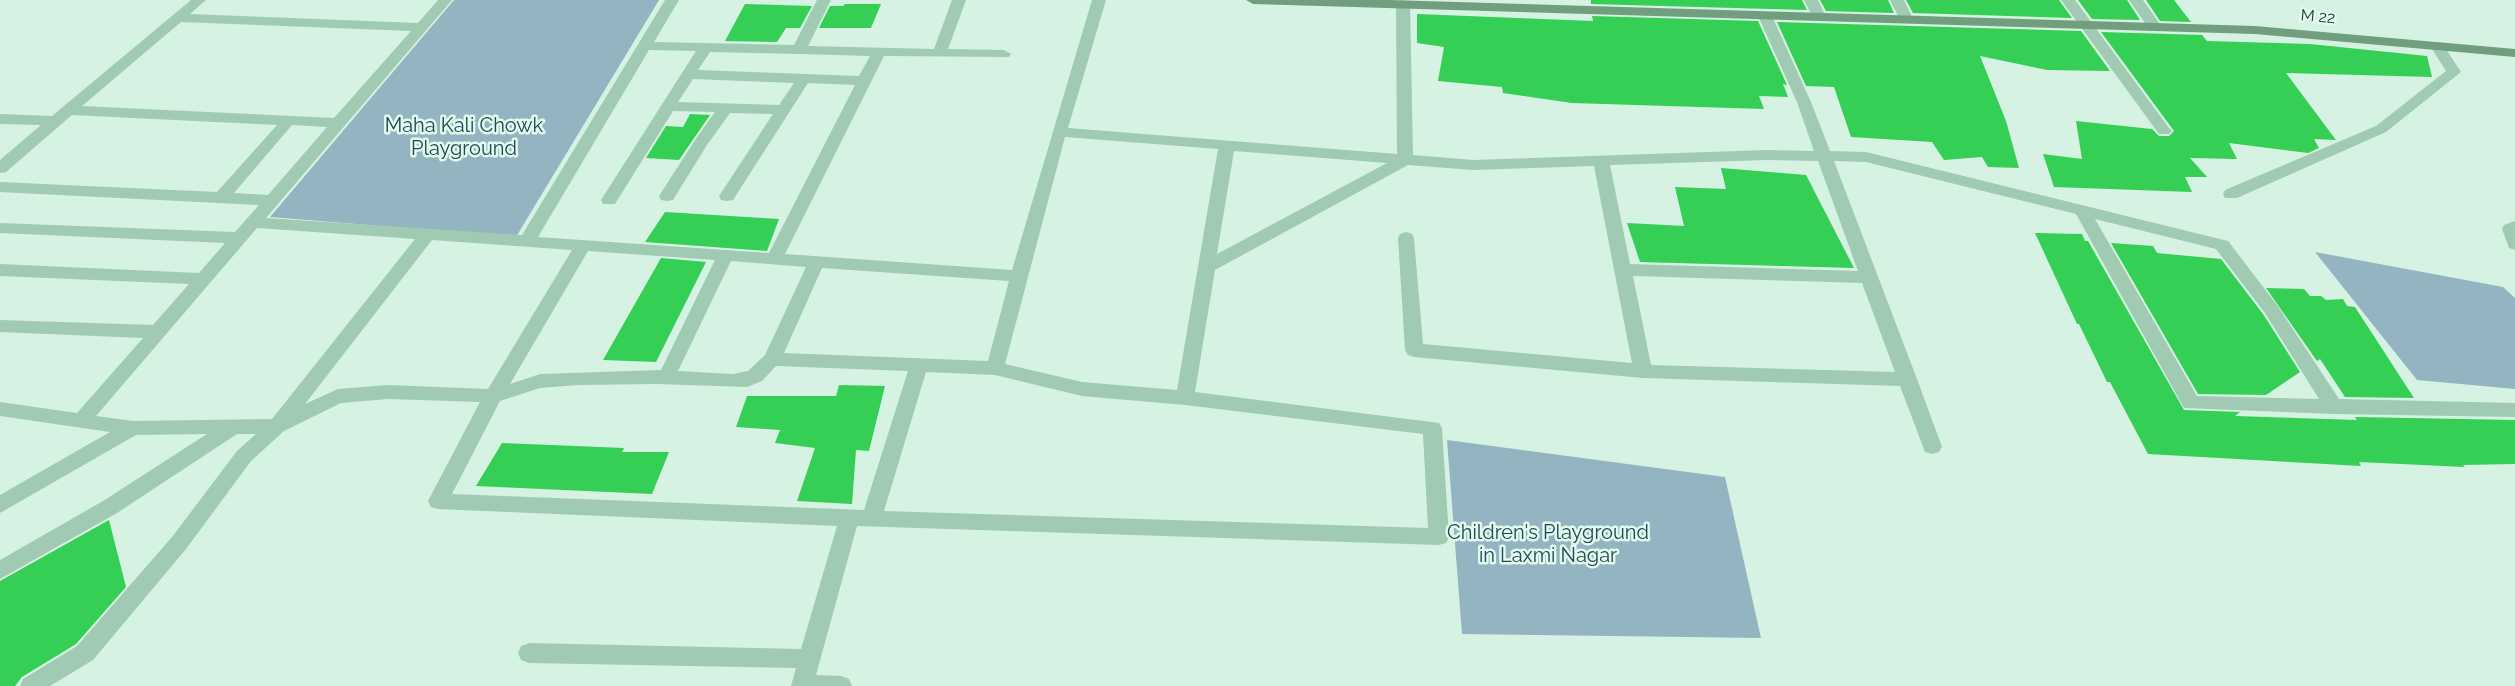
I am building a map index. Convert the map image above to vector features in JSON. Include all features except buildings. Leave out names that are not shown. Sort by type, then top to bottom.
[{"type":"street","points":[[0,168],[199,0]]},
{"type":"street","points":[[81,421],[445,0]]},
{"type":"street","points":[[527,241],[672,0]]},
{"type":"street","points":[[799,50],[824,0]]},
{"type":"street","points":[[939,53],[959,0]]},
{"type":"street","points":[[996,368],[1059,132],[1099,0]]},
{"type":"street","name":"M 22","points":[[1253,0],[1403,4],[1550,4],[1819,18],[2255,30],[2515,53]]},
{"type":"street","points":[[1811,0],[1819,18]]},
{"type":"street","points":[[1897,0],[1906,20]]},
{"type":"street","points":[[2068,0],[2164,131]]},
{"type":"street","points":[[2136,0],[2155,27]]},
{"type":"street","points":[[1403,4],[1405,160]]},
{"type":"street","points":[[1765,16],[1804,102],[1932,447]]},
{"type":"street","points":[[177,18],[422,27]]},
{"type":"street","points":[[644,46],[1004,54]]},
{"type":"street","points":[[2231,194],[2381,129],[2454,72],[2437,46]]},
{"type":"street","points":[[609,200],[705,48]]},
{"type":"street","points":[[774,259],[879,52]]},
{"type":"street","points":[[688,74],[865,81]]},
{"type":"street","points":[[727,196],[804,78]]},
{"type":"street","points":[[668,106],[783,110]]},
{"type":"street","points":[[668,196],[700,143],[726,108]]},
{"type":"street","points":[[68,110],[338,123]]},
{"type":"street","points":[[0,119],[55,121]]},
{"type":"street","points":[[221,198],[288,121]]},
{"type":"street","points":[[1059,132],[1473,165],[1767,155],[1866,157],[2222,245],[2271,309],[2334,407]]},
{"type":"street","points":[[1185,398],[1227,145]]},
{"type":"street","points":[[1208,266],[1405,160]]},
{"type":"street","points":[[1600,162],[1643,371]]},
{"type":"street","points":[[0,187],[272,200]]},
{"type":"street","points":[[2082,211],[2191,403],[2515,410]]},
{"type":"street","points":[[253,222],[1019,276]]},
{"type":"street","points":[[2515,226],[2510,229],[2515,243]]},
{"type":"street","points":[[0,228],[238,238]]},
{"type":"street","points":[[31,686],[85,653],[179,543],[244,456],[277,426],[428,234]]},
{"type":"street","points":[[1406,238],[1414,350],[1643,371],[1908,379]]},
{"type":"street","points":[[583,245],[493,396],[438,501],[849,518],[1439,537],[1432,428],[1185,398],[1082,389],[996,368],[772,359]]},
{"type":"street","points":[[666,378],[726,255]]},
{"type":"street","points":[[0,409],[133,428],[231,428],[277,426],[338,396],[388,392],[493,396],[540,381],[578,378],[747,380],[755,376],[772,359],[816,263]]},
{"type":"street","points":[[0,270],[203,279]]},
{"type":"street","points":[[1623,270],[1869,277]]},
{"type":"street","points":[[0,326],[157,332]]},
{"type":"street","points":[[872,518],[919,365]]},
{"type":"street","points":[[0,505],[133,428]]},
{"type":"street","points":[[0,570],[110,507],[231,428]]},
{"type":"street","points":[[841,686],[802,686],[849,518]]},
{"type":"street","points":[[529,653],[810,659]]},
{"type":"green space","name":"Maha Kali Chowk Playground","points":[[454,0],[659,0],[516,237],[270,217]]},
{"type":"green space","points":[[2315,252],[2503,287],[2515,298],[2515,389],[2417,380]]},
{"type":"green space","name":"Children's Playground in Laxmi Nagar","points":[[1447,440],[1725,477],[1761,638],[1462,634]]}]
